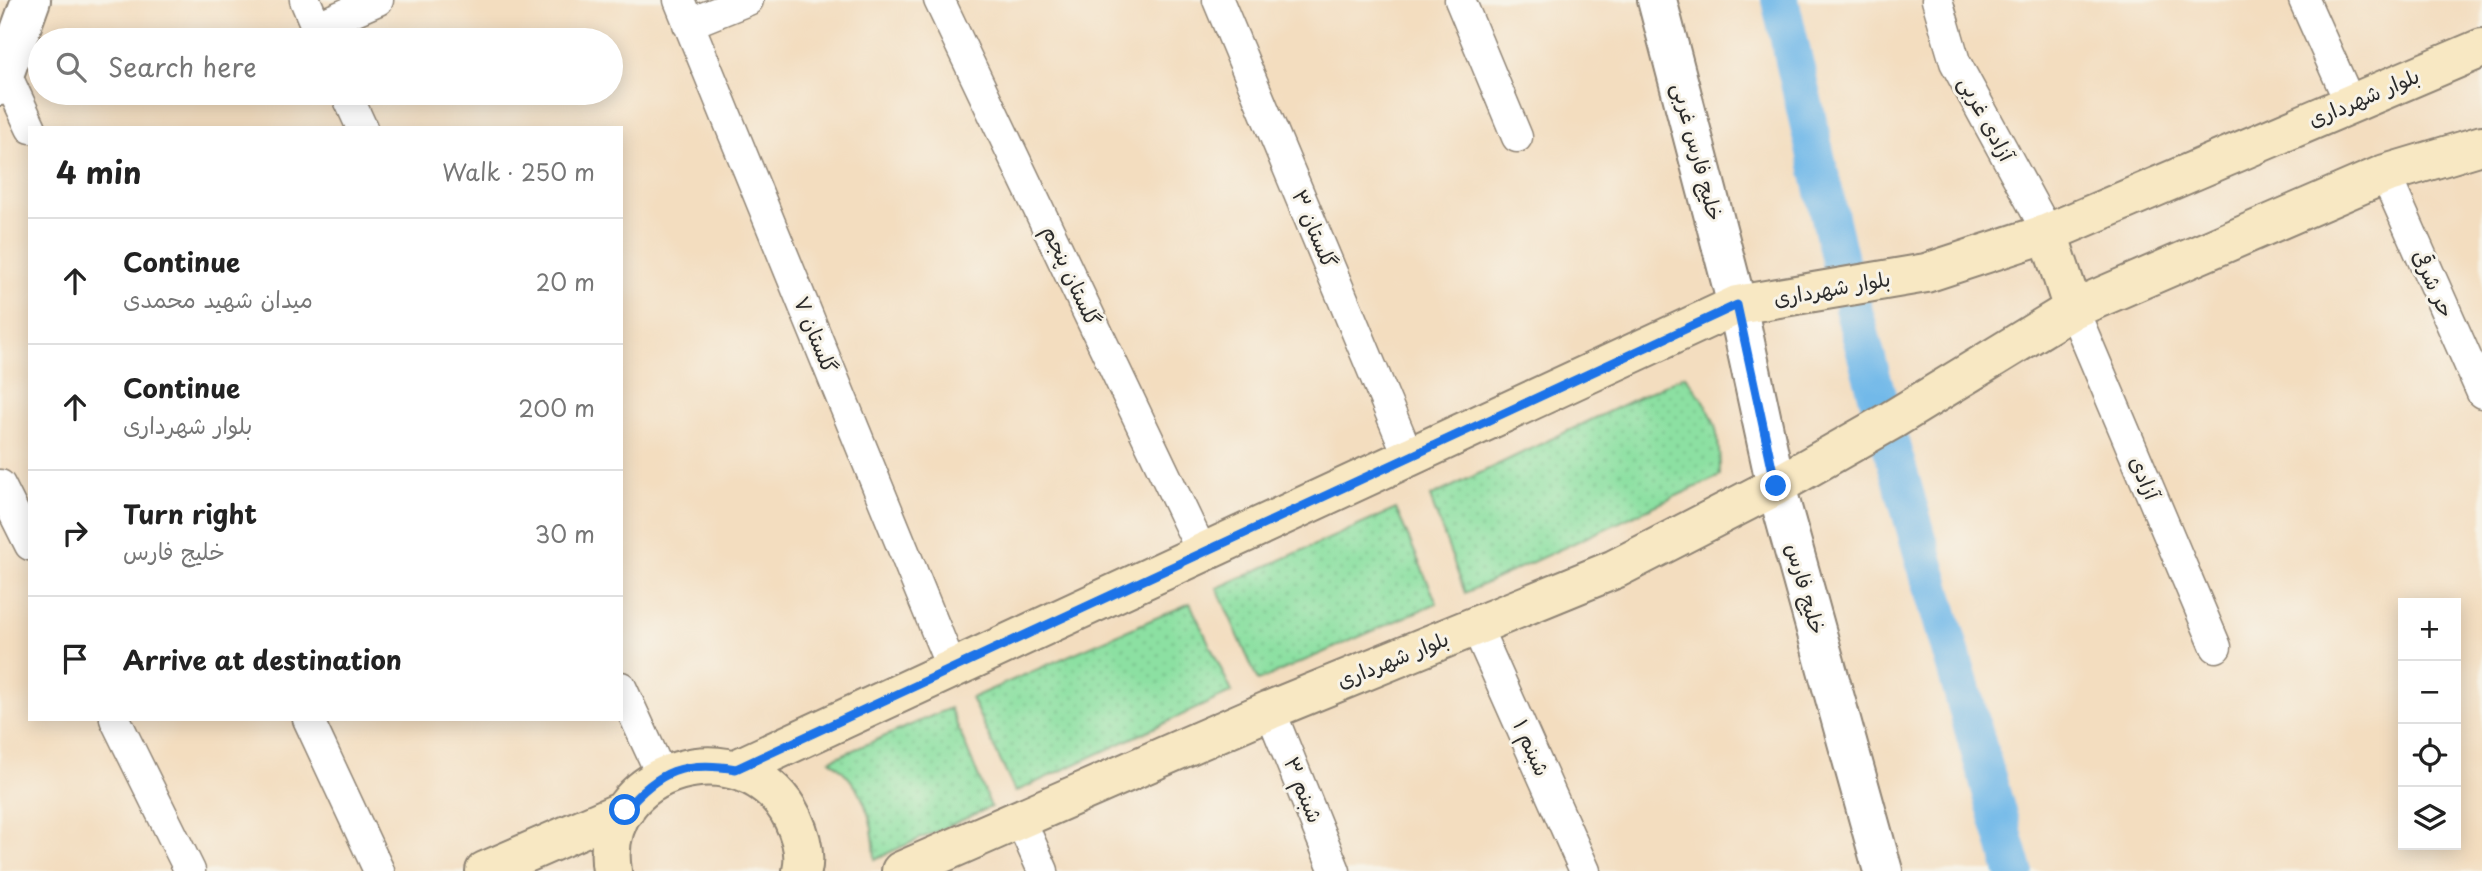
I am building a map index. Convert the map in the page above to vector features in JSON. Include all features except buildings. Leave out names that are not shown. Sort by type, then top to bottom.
[{"type":"main road","name":"بلوار شهرداری","points":[[736,769],[1737,305],[1926,273],[2048,233],[2482,48]]},
{"type":"main road","name":"بلوار شهرداری","points":[[901,871],[1270,710],[1615,569],[1776,486],[1892,420],[2073,309],[2385,174],[2482,145]]},
{"type":"main road","points":[[2048,233],[2073,309]]},
{"type":"main road","points":[[612,871],[615,833],[625,810],[642,790],[662,776],[686,767],[711,765],[736,769],[764,782],[786,805],[800,834],[802,871]]},
{"type":"main road","points":[[485,871],[625,810]]},
{"type":"street","points":[[30,126],[2,79],[31,0]]},
{"type":"street","points":[[314,22],[377,0]]},
{"type":"street","points":[[683,12],[748,0]]},
{"type":"street","name":"گلستان پنجم","points":[[939,0],[1202,552]]},
{"type":"street","name":"گلستان ۳","points":[[1218,0],[1409,457]]},
{"type":"street","points":[[1460,0],[1517,137]]},
{"type":"street","name":"خلیج فارس غربی","points":[[1657,0],[1737,305]]},
{"type":"street","name":"آزادی غربی","points":[[1937,0],[1955,62],[2048,233]]},
{"type":"street","points":[[2304,0],[2350,103]]},
{"type":"street","name":"گلستان ۷","points":[[683,12],[952,669]]},
{"type":"street","points":[[351,105],[361,126]]},
{"type":"street","name":"حر شرقی","points":[[2385,174],[2482,393]]},
{"type":"street","name":"خلیج فارس","points":[[1737,305],[1776,486],[1883,871]]},
{"type":"street","name":"آزادی","points":[[2073,309],[2216,647]]},
{"type":"street","points":[[0,485],[28,541]]},
{"type":"street","name":"شبنم ۱","points":[[1476,626],[1585,871]]},
{"type":"street","points":[[623,691],[662,776]]},
{"type":"street","name":"شبنم ۳","points":[[1270,710],[1335,871]]},
{"type":"street","points":[[116,721],[190,871]]},
{"type":"street","points":[[309,721],[379,871]]},
{"type":"street","points":[[1020,819],[1043,871]]},
{"type":"green space","points":[[1685,375],[1703,400],[1714,422],[1719,445],[1720,476],[1465,593],[1430,497]]},
{"type":"green space","points":[[1396,509],[1437,603],[1258,681],[1217,588]]},
{"type":"green space","points":[[1190,603],[1232,692],[1015,792],[971,698]]},
{"type":"green space","points":[[950,708],[991,807],[875,859],[872,830],[864,804],[851,780],[830,760]]},
{"type":"waterway","points":[[1780,0],[1841,265]]},
{"type":"waterway","points":[[1853,308],[1879,402]]},
{"type":"waterway","points":[[1891,445],[2014,871]]},
{"type":"route","points":[[625,810],[642,790],[662,776],[686,767],[711,765],[736,769],[1737,305],[1776,486]]}]
